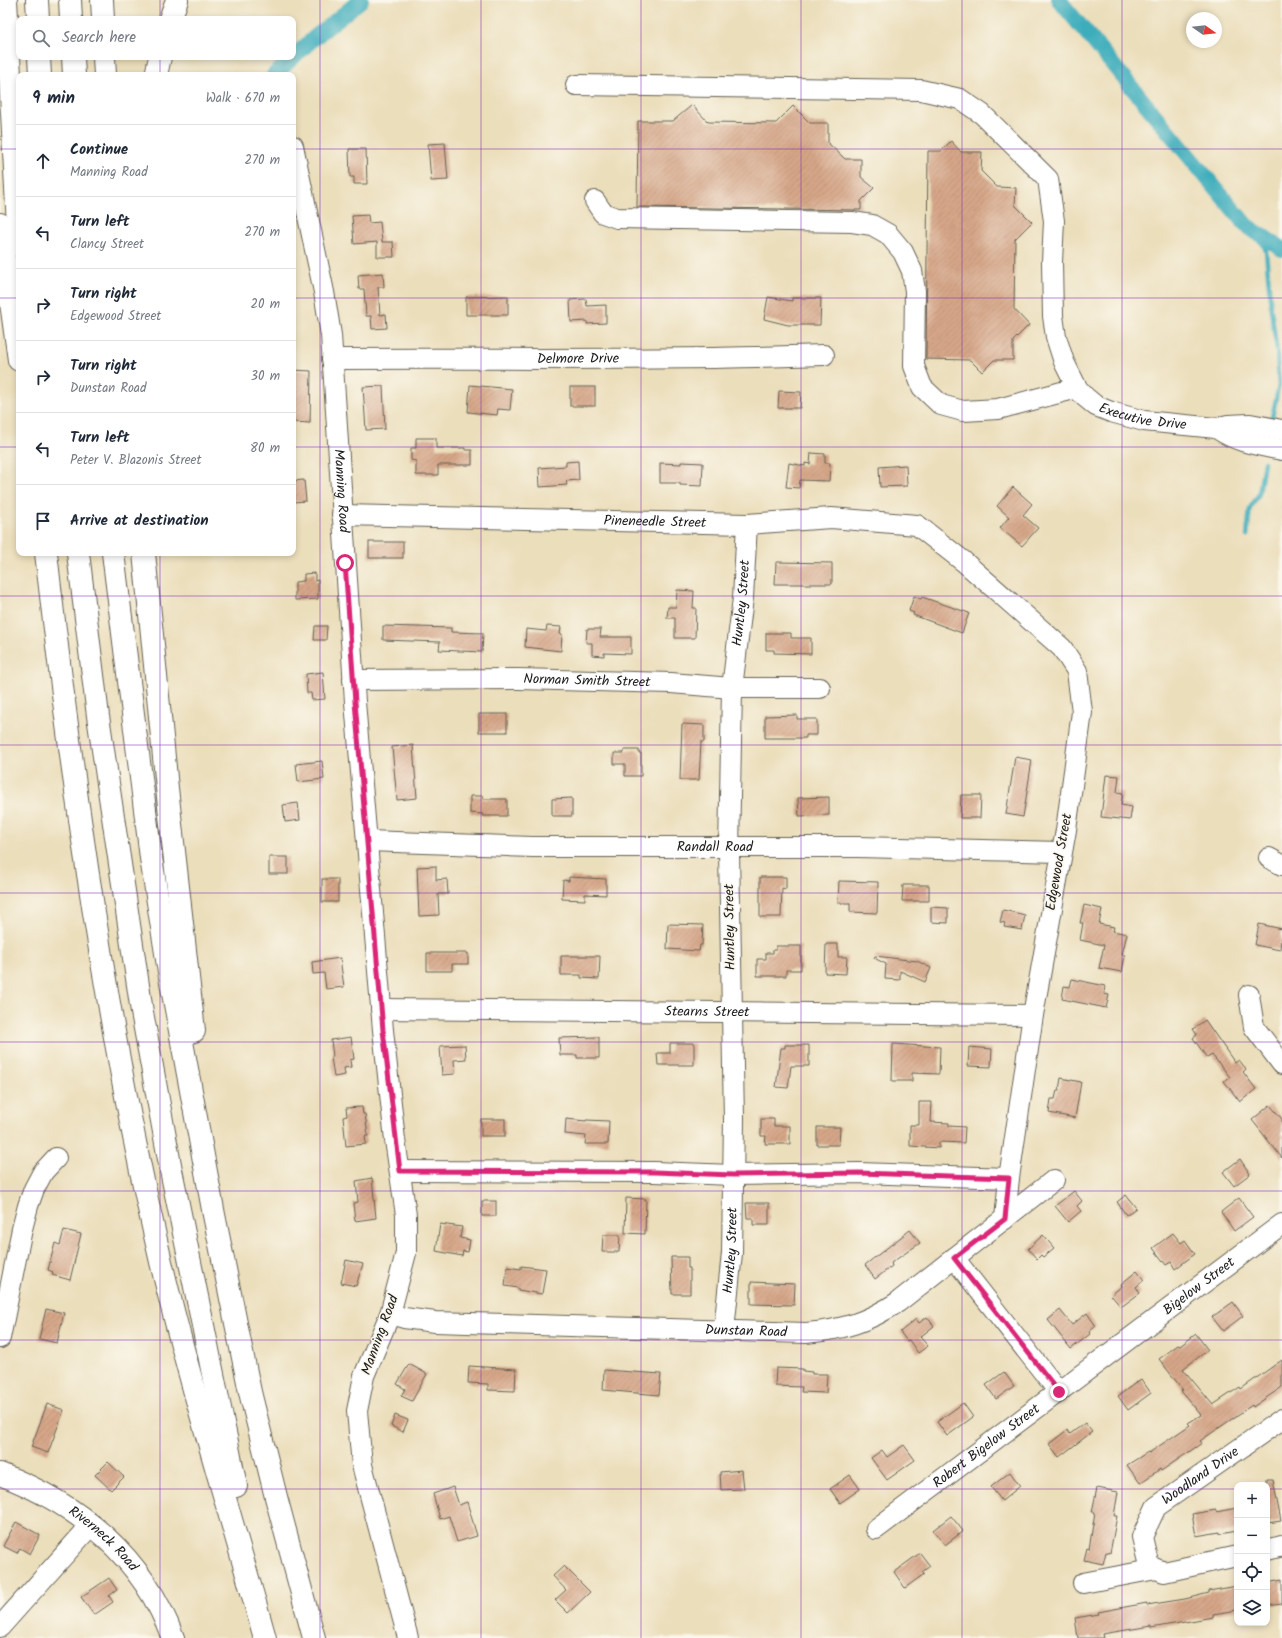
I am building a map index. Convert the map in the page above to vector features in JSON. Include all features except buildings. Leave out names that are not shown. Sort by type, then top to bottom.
[{"type":"main road","points":[[6,0],[16,188]]},
{"type":"main road","points":[[37,0],[38,16]]},
{"type":"main road","points":[[70,0],[71,16]]},
{"type":"main road","points":[[102,0],[103,16]]},
{"type":"main road","points":[[171,16],[177,0]]},
{"type":"main road","points":[[39,60],[40,72]]},
{"type":"main road","points":[[73,60],[74,72]]},
{"type":"main road","points":[[104,60],[105,72]]},
{"type":"main road","points":[[157,72],[159,60]]},
{"type":"main road","points":[[0,224],[16,339]]},
{"type":"main road","points":[[46,556],[87,863],[109,1002],[138,1154],[173,1313],[265,1638]]},
{"type":"main road","points":[[78,556],[98,716],[142,1012],[173,1178],[268,1638]]},
{"type":"main road","points":[[113,556],[151,858],[168,966],[214,1215],[250,1392],[276,1497],[314,1638]]},
{"type":"main road","points":[[144,556],[167,788],[214,1215]]},
{"type":"main road","name":"Riverneck Road","points":[[0,1474],[27,1484],[68,1508],[91,1525],[124,1555],[137,1570],[150,1589],[173,1638]]},
{"type":"street","name":"Executive Drive","points":[[576,85],[921,90],[960,99],[982,114],[1048,179],[1054,221],[1052,262],[1053,316],[1056,337],[1064,362],[1077,388],[1085,397],[1096,406],[1127,418],[1144,421],[1216,428],[1240,424],[1282,430]]},
{"type":"street","name":"Manning Road","points":[[296,160],[324,292],[331,335],[354,680],[381,1009],[406,1215],[406,1253],[390,1314],[364,1376],[357,1412],[362,1465],[408,1638]]},
{"type":"street","points":[[595,201],[603,213],[618,218],[852,222],[872,226],[888,234],[903,252],[912,271],[915,291],[914,366],[922,387],[941,405],[963,411],[998,409],[1077,388]]},
{"type":"street","name":"Delmore Drive","points":[[332,359],[745,358],[824,355]]},
{"type":"street","name":"Executive Drive","points":[[1216,428],[1244,443],[1282,450]]},
{"type":"street","name":"Pineneedle Street","points":[[342,515],[747,524],[831,518],[917,524],[956,556]]},
{"type":"street","name":"Huntley Street","points":[[724,1330],[732,1253],[734,1119],[730,846],[732,688],[743,598],[747,524]]},
{"type":"street","name":"Edgewood Street","points":[[956,556],[1062,648],[1077,671],[1082,712],[1061,852],[1033,1015],[1009,1178],[1005,1219]]},
{"type":"street","name":"Norman Smith Street","points":[[354,680],[519,679],[671,683],[732,688],[820,688]]},
{"type":"street","name":"Randall Road","points":[[368,841],[533,847],[858,847],[1061,852]]},
{"type":"street","points":[[1249,995],[1254,1027],[1282,1064]]},
{"type":"street","name":"Stearns Street","points":[[381,1009],[586,1012],[732,1011],[1033,1015]]},
{"type":"street","points":[[0,1338],[20,1237],[28,1206],[34,1189],[43,1172],[56,1158]]},
{"type":"street","points":[[400,1171],[654,1172],[733,1175],[859,1173],[1009,1178]]},
{"type":"street","name":"Dunstan Road","points":[[390,1314],[404,1318],[435,1322],[806,1333],[825,1332],[857,1324],[871,1318],[898,1302],[1054,1180]]},
{"type":"street","name":"Bigelow Street","points":[[1117,1348],[1282,1224]]},
{"type":"street","points":[[954,1258],[1059,1392]]},
{"type":"street","name":"Robert Bigelow Street","points":[[876,1529],[1117,1348]]},
{"type":"street","name":"Woodland Drive","points":[[1156,1569],[1149,1566],[1142,1537],[1156,1507],[1282,1419]]},
{"type":"street","points":[[0,1627],[91,1525]]},
{"type":"street","points":[[1270,1549],[1282,1546]]},
{"type":"street","points":[[1083,1583],[1156,1569],[1164,1572],[1234,1557]]},
{"type":"waterway","points":[[296,55],[361,0]]},
{"type":"waterway","points":[[1059,0],[1247,226],[1282,249]]},
{"type":"waterway","points":[[277,72],[290,60]]},
{"type":"waterway","points":[[1258,233],[1266,251],[1271,310],[1277,350],[1279,385],[1271,422]]},
{"type":"waterway","points":[[1247,536],[1250,508],[1259,494],[1264,462]]},
{"type":"route","points":[[345,563],[355,702],[383,1030],[395,1140],[400,1171],[654,1172],[733,1175],[859,1173],[1009,1178],[1005,1219],[954,1258],[1059,1392]]}]
